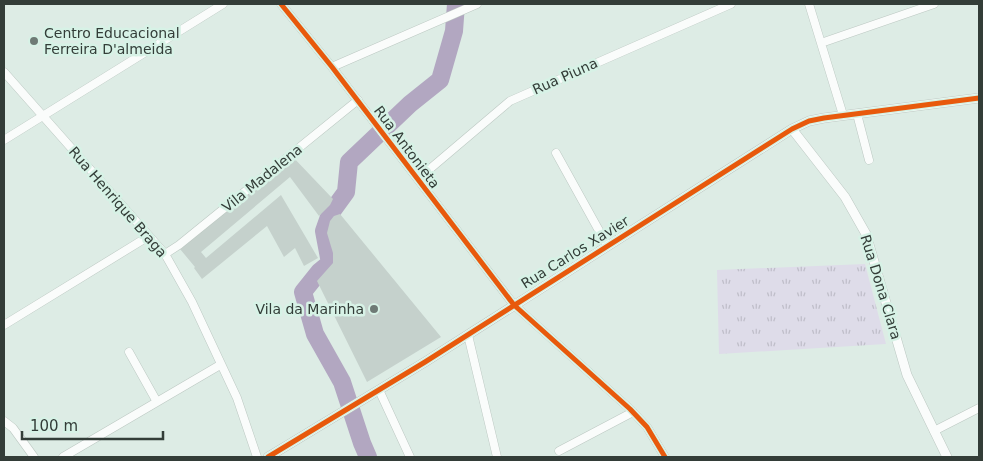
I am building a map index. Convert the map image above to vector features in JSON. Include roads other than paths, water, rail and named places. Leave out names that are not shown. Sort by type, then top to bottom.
[{"type":"street","points":[[4,140],[223,4]]},
{"type":"street","name":"Rua Antonieta","points":[[281,4],[358,100],[514,305],[633,412],[647,427],[665,457]]},
{"type":"street","name":"Rua Piuna","points":[[418,179],[510,102],[731,4]]},
{"type":"street","points":[[809,4],[843,115]]},
{"type":"street","points":[[821,43],[934,4]]},
{"type":"street","points":[[332,67],[474,5]]},
{"type":"street","name":"Rua Henrique Braga","points":[[4,72],[165,254],[192,302],[237,398],[257,457]]},
{"type":"street","name":"Rua Carlos Xavier","points":[[268,457],[468,335],[792,129],[809,122],[843,115],[979,98]]},
{"type":"street","name":"Vila Madalena","points":[[165,254],[179,245],[358,100]]},
{"type":"street","points":[[857,114],[869,160]]},
{"type":"street","name":"Rua Dona Clara","points":[[792,129],[845,198],[866,234],[903,363],[947,457]]},
{"type":"street","points":[[556,153],[607,246]]},
{"type":"street","points":[[4,325],[149,236]]},
{"type":"street","points":[[468,335],[497,457]]},
{"type":"street","points":[[129,352],[157,402]]},
{"type":"street","points":[[63,457],[220,365]]},
{"type":"street","points":[[379,390],[410,457]]},
{"type":"street","points":[[934,431],[979,408]]},
{"type":"street","points":[[559,451],[633,412]]},
{"type":"street","points":[[5,422],[13,428],[34,457]]},
{"type":"waterway","points":[[368,457],[342,382],[315,334],[303,292],[319,272],[330,263],[324,231],[330,214],[346,192],[349,162],[410,104],[440,80],[454,31],[456,4]]},
{"type":"place","name":"Centro Educacional Ferreira D'almeida","points":[[34,41]]},
{"type":"place","name":"Vila da Marinha","points":[[374,309]]}]
